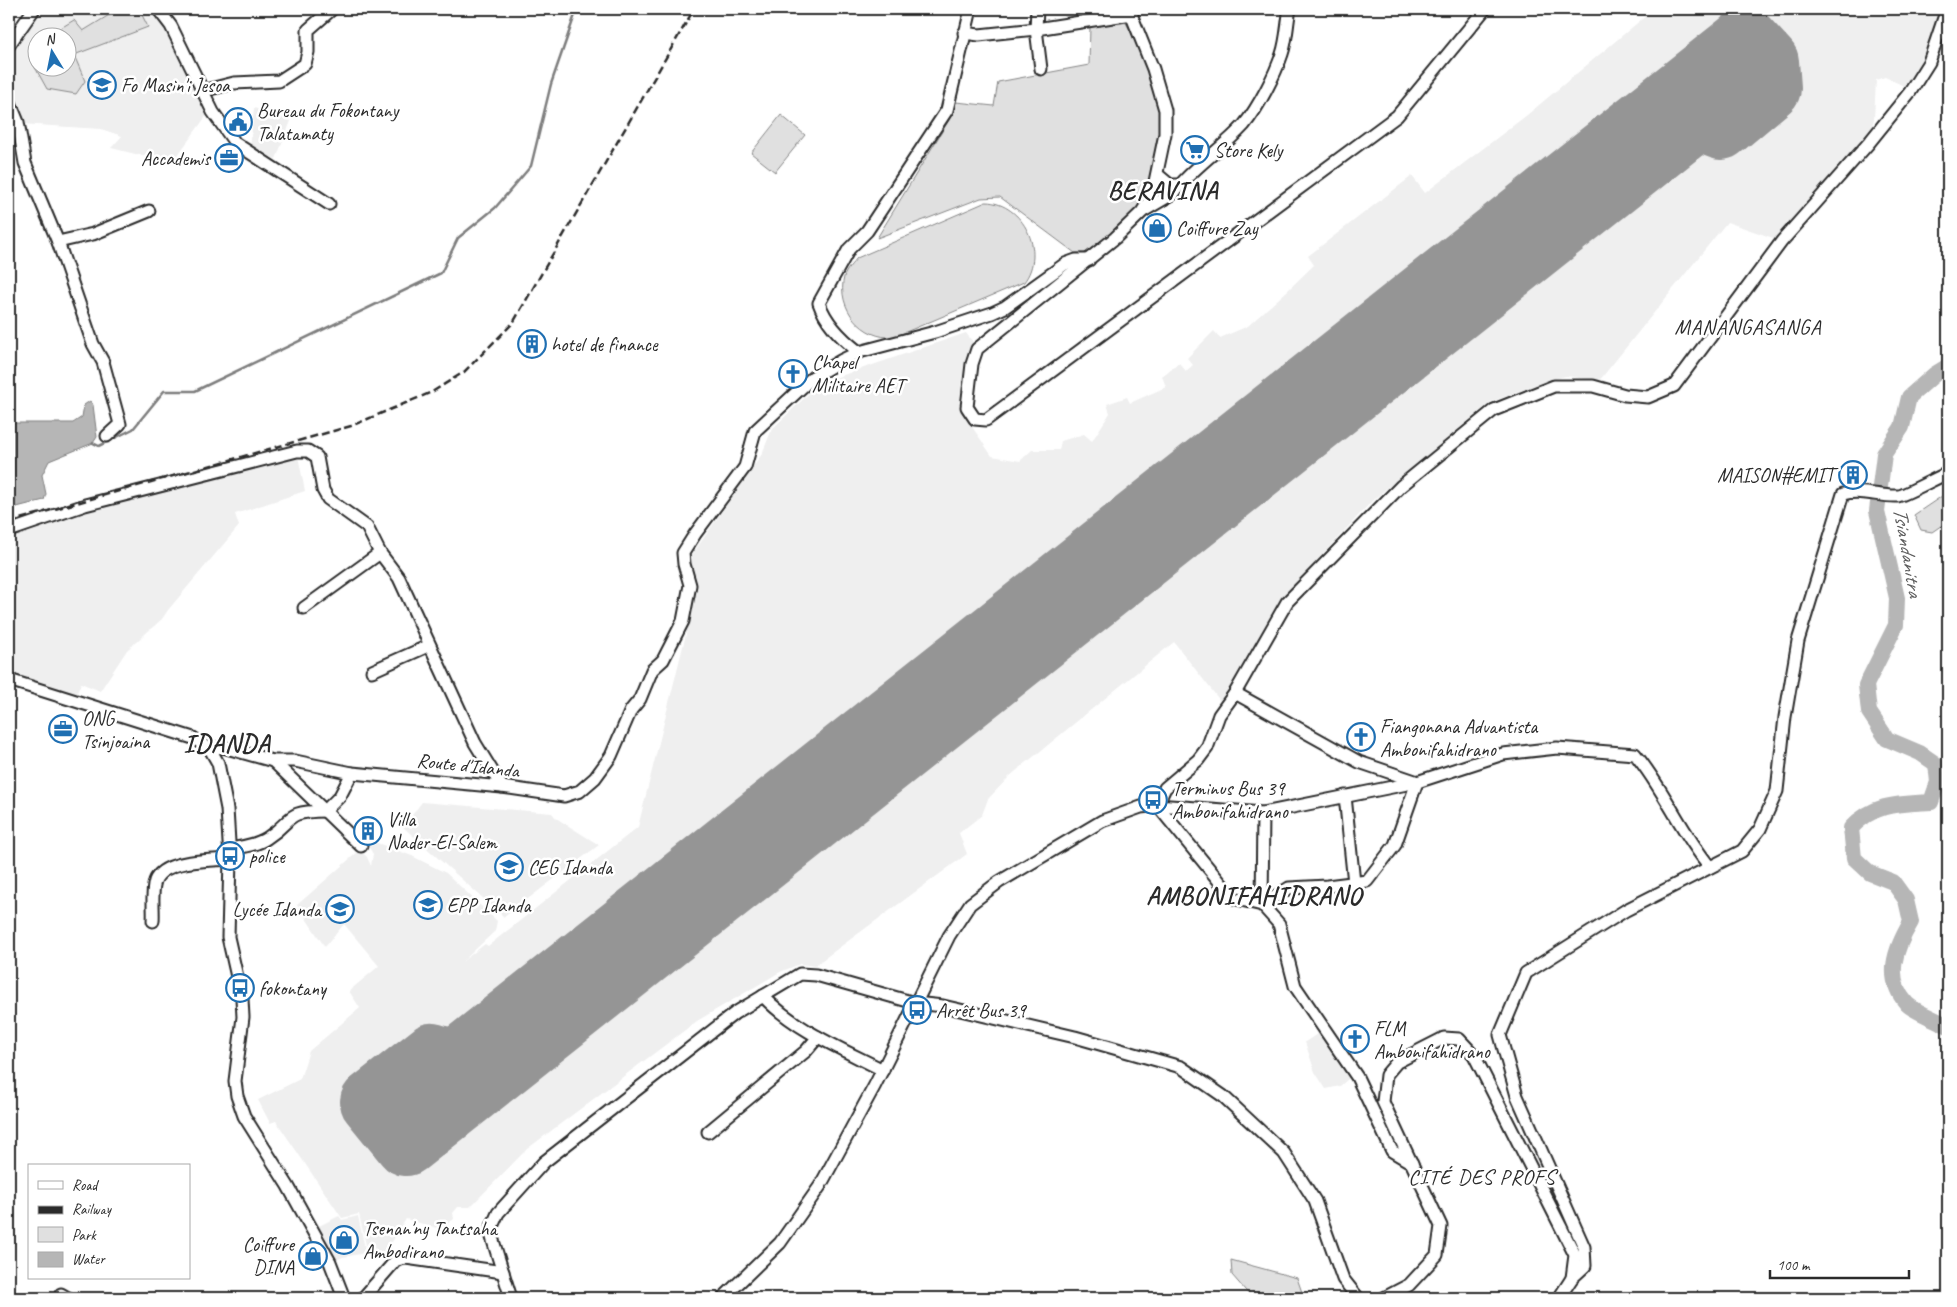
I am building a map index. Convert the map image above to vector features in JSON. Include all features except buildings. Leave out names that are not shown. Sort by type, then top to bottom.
[{"type":"street","points":[[9,45],[34,9]]},
{"type":"street","points":[[158,9],[171,26],[202,91],[235,143],[329,204]]},
{"type":"street","points":[[202,91],[234,83],[279,81],[305,64],[308,52],[308,30],[332,9]]},
{"type":"street","points":[[859,352],[847,343],[824,316],[818,303],[849,249],[867,232],[947,110],[971,9]]},
{"type":"street","points":[[1037,9],[1036,29],[1041,69]]},
{"type":"street","points":[[1290,9],[1282,54],[1264,93],[1245,124],[1209,160],[1193,170],[1174,193],[1142,212],[1089,260],[989,337],[977,349],[972,364],[967,407],[975,419],[986,420],[1397,116],[1485,9]]},
{"type":"street","points":[[1157,805],[1165,788],[1198,760],[1208,748],[1219,715],[1235,693],[1287,602],[1401,486],[1494,410],[1554,386],[1593,386],[1624,395],[1648,396],[1674,386],[1782,242],[1868,144],[1910,92],[1929,62],[1948,9]]},
{"type":"street","points":[[964,33],[979,35],[1036,29],[1130,12],[1153,69],[1165,110],[1165,134],[1158,175],[1152,196],[1142,212]]},
{"type":"street","points":[[9,100],[18,122],[25,163],[58,242],[93,344],[103,362],[120,424],[107,436]]},
{"type":"street","points":[[1158,175],[1170,185],[1180,185]]},
{"type":"street","points":[[58,242],[93,234],[149,210]]},
{"type":"street","name":"Route d'Idanda","points":[[210,749],[223,747],[273,761],[295,761],[352,773],[502,787],[564,796],[580,791],[595,778],[611,756],[631,710],[640,699],[652,670],[663,660],[684,621],[690,585],[684,564],[684,553],[695,534],[745,467],[755,431],[813,377],[859,352],[935,332],[992,313],[1005,307],[1065,264],[1076,260],[1089,260]]},
{"type":"street","points":[[9,531],[84,505],[297,451],[308,451],[317,457],[323,490],[328,500],[367,527],[380,553],[399,578],[428,646],[474,743],[502,787]]},
{"type":"street","points":[[1559,1298],[1572,1278],[1585,1266],[1584,1247],[1517,1096],[1500,1035],[1526,973],[1626,910],[1742,850],[1760,830],[1777,791],[1785,717],[1798,641],[1843,494],[1862,492],[1900,497],[1930,480],[1948,473]]},
{"type":"street","points":[[304,608],[380,553]]},
{"type":"street","points":[[372,671],[428,646]]},
{"type":"street","points":[[9,680],[193,738],[210,749],[218,763],[227,809],[230,854],[228,937],[242,999],[243,1017],[235,1081],[237,1096],[244,1116],[288,1186],[330,1262],[344,1298]]},
{"type":"street","points":[[1235,693],[1359,762],[1417,782]]},
{"type":"street","points":[[723,1298],[780,1243],[820,1186],[883,1070],[948,936],[970,904],[999,882],[1102,821],[1141,807],[1157,805],[1263,813],[1417,782],[1503,754],[1557,748],[1635,754],[1659,788],[1695,849],[1710,867]]},
{"type":"street","points":[[273,761],[361,846]]},
{"type":"street","points":[[154,921],[154,883],[164,868],[230,854],[267,838],[292,815],[301,812],[325,811],[340,796],[352,773]]},
{"type":"street","points":[[1262,905],[1289,888],[1367,881],[1395,845],[1417,782]]},
{"type":"street","points":[[1344,796],[1354,883]]},
{"type":"street","points":[[1157,805],[1233,898],[1262,905],[1279,924],[1294,986],[1357,1076],[1392,1151],[1413,1164]]},
{"type":"street","points":[[1262,905],[1263,813]]},
{"type":"street","points":[[511,1298],[490,1231],[498,1213],[544,1162],[728,1018],[800,974],[816,976],[915,1003],[944,1006],[1075,1036],[1181,1067],[1223,1096],[1284,1153],[1315,1201],[1343,1279],[1358,1298]]},
{"type":"street","points":[[763,996],[775,1009],[818,1037],[883,1070]]},
{"type":"street","points":[[708,1132],[806,1050],[818,1037]]},
{"type":"street","points":[[1384,1298],[1410,1285],[1437,1255],[1441,1226],[1383,1102],[1386,1076],[1397,1062],[1444,1038],[1460,1039],[1474,1056],[1575,1255],[1572,1278]]},
{"type":"street","points":[[363,1298],[396,1260],[406,1258],[503,1272]]},
{"type":"shaded area","name":"Fo Masin'i Jesoa","points":[[38,9],[154,9],[207,115],[172,163],[111,148],[122,136],[101,129],[21,124],[11,78],[12,46]]},
{"type":"shaded area","points":[[1654,9],[1941,9],[1926,60],[1908,88],[1885,77],[1876,80],[1874,119],[1868,144],[1782,241],[1727,222],[1599,381],[1566,376],[1546,381],[1491,402],[1374,499],[1279,601],[1221,702],[1174,642],[1010,776],[988,799],[982,815],[959,833],[967,854],[814,966],[800,964],[780,972],[697,1021],[527,1149],[470,1207],[458,1207],[453,1213],[454,1219],[440,1229],[406,1219],[386,1252],[368,1254],[359,1214],[342,1218],[276,1121],[270,1123],[258,1100],[300,1079],[309,1051],[360,1008],[349,991],[379,966],[344,924],[325,947],[297,905],[360,850],[367,857],[371,866],[373,854],[367,844],[372,841],[412,856],[446,873],[497,921],[495,931],[463,961],[485,944],[488,946],[638,827],[698,586],[687,562],[762,454],[772,429],[820,383],[966,333],[976,346],[965,388],[964,415],[992,456],[1020,461],[1032,450],[1059,450],[1061,441],[1084,434],[1092,441],[1110,413],[1107,404],[1127,397],[1130,403],[1166,387],[1162,376],[1179,363],[1186,371],[1193,365],[1187,358],[1214,331],[1220,338],[1248,326],[1287,291],[1314,265],[1308,256],[1412,176],[1425,193],[1527,115]]},
{"type":"shaded area","points":[[254,108],[291,121],[276,159],[250,149]]},
{"type":"shaded area","points":[[297,451],[305,491],[235,514],[239,526],[162,619],[127,650],[100,691],[81,683],[76,695],[9,674],[9,530]]},
{"type":"shaded area","name":"CEG Idanda","points":[[422,802],[552,813],[556,818],[599,845],[504,917],[403,827]]},
{"type":"shaded area","points":[[1323,1030],[1354,1074],[1340,1086],[1326,1089],[1315,1072],[1305,1042]]},
{"type":"shaded area","name":"Tsenan'ny Tantsaha Ambodirano","points":[[339,1216],[342,1220],[358,1216],[366,1253],[336,1260],[319,1226]]},
{"type":"green space","points":[[119,9],[139,9],[148,27],[78,53],[78,28],[61,28],[74,20],[83,31]]},
{"type":"green space","points":[[1125,21],[1153,79],[1158,104],[1160,138],[1156,172],[1151,188],[1144,203],[1120,232],[1093,253],[1075,253],[1000,197],[981,198],[877,238],[949,120],[956,102],[994,106],[998,82],[1089,65],[1090,27]]},
{"type":"green space","points":[[78,64],[85,81],[76,94],[47,89],[41,78],[78,78]]},
{"type":"green space","points":[[781,115],[805,135],[775,172],[751,153]]},
{"type":"green space","points":[[986,202],[999,204],[1011,211],[1028,231],[1033,257],[1030,270],[1024,282],[894,337],[883,337],[872,333],[862,328],[854,320],[844,300],[843,289],[845,274],[857,258]]},
{"type":"green space","points":[[1948,492],[1948,521],[1932,532],[1921,530],[1914,515]]},
{"type":"green space","points":[[1231,1260],[1297,1278],[1304,1298],[1252,1298],[1232,1275]]},
{"type":"water","points":[[90,401],[93,405],[97,437],[93,443],[49,461],[42,475],[46,494],[44,500],[9,509],[9,423],[73,423],[82,417],[84,405]]},
{"type":"waterway","points":[[93,443],[99,446],[133,429],[164,391],[195,391],[441,273],[458,238],[495,208],[531,166],[551,84],[577,9]]},
{"type":"waterway","name":"Tsiandanitra","points":[[1948,366],[1935,374],[1909,397],[1902,427],[1884,454],[1877,511],[1897,598],[1896,625],[1866,685],[1869,712],[1887,739],[1920,753],[1936,764],[1938,782],[1931,802],[1888,806],[1878,809],[1851,828],[1854,858],[1870,873],[1893,882],[1906,900],[1911,922],[1900,943],[1894,963],[1894,974],[1900,994],[1911,1007],[1948,1026]]},
{"type":"runway","points":[[1746,38],[1768,62],[1770,88],[1721,129],[1697,120],[406,1145],[371,1102],[432,1054],[455,1061],[1746,38]]},
{"type":"railway","points":[[9,522],[351,426],[432,392],[464,372],[513,323],[694,9]]},
{"type":"place","name":"Fo Masin'i Jesoa","points":[[102,85]]},
{"type":"place","name":"Bureau du Fokontany Talatamaty","points":[[238,122]]},
{"type":"place","name":"Store Kely","points":[[1195,150]]},
{"type":"place","name":"Accademis","points":[[229,158]]},
{"type":"place","name":"Coiffure Zay","points":[[1157,228]]},
{"type":"place","name":"hotel de finance","points":[[532,344]]},
{"type":"place","name":"Chapel Militaire AET","points":[[793,374]]},
{"type":"place","name":"MAISON#EMIT","points":[[1853,475]]},
{"type":"place","name":"ONG Tsinjoaina","points":[[63,729]]},
{"type":"place","name":"Fiangonana Advantista Ambonifahidrano","points":[[1361,737]]},
{"type":"place","name":"Terminus Bus 39 Ambonifahidrano","points":[[1153,800]]},
{"type":"place","name":"Villa Nader-El-Salem","points":[[368,831]]},
{"type":"place","name":"police","points":[[230,856]]},
{"type":"place","name":"CEG Idanda","points":[[509,867]]},
{"type":"place","name":"EPP Idanda","points":[[428,905]]},
{"type":"place","name":"Lycée Idanda","points":[[340,909]]},
{"type":"place","name":"fokontany","points":[[240,988]]},
{"type":"place","name":"Arrêt Bus 39","points":[[917,1010]]},
{"type":"place","name":"FLM Ambonifahidrano","points":[[1355,1039]]},
{"type":"place","name":"Tsenan'ny Tantsaha Ambodirano","points":[[344,1240]]},
{"type":"place","name":"Coiffure DINA","points":[[313,1256]]},
{"type":"district","name":"BERAVINA","points":[[1163,190]]},
{"type":"district","name":"MANANGASANGA","points":[[1748,327]]},
{"type":"district","name":"IDANDA","points":[[227,743]]},
{"type":"district","name":"AMBONIFAHIDRANO","points":[[1254,895]]},
{"type":"district","name":"CITÉ DES PROFS","points":[[1482,1177]]}]
